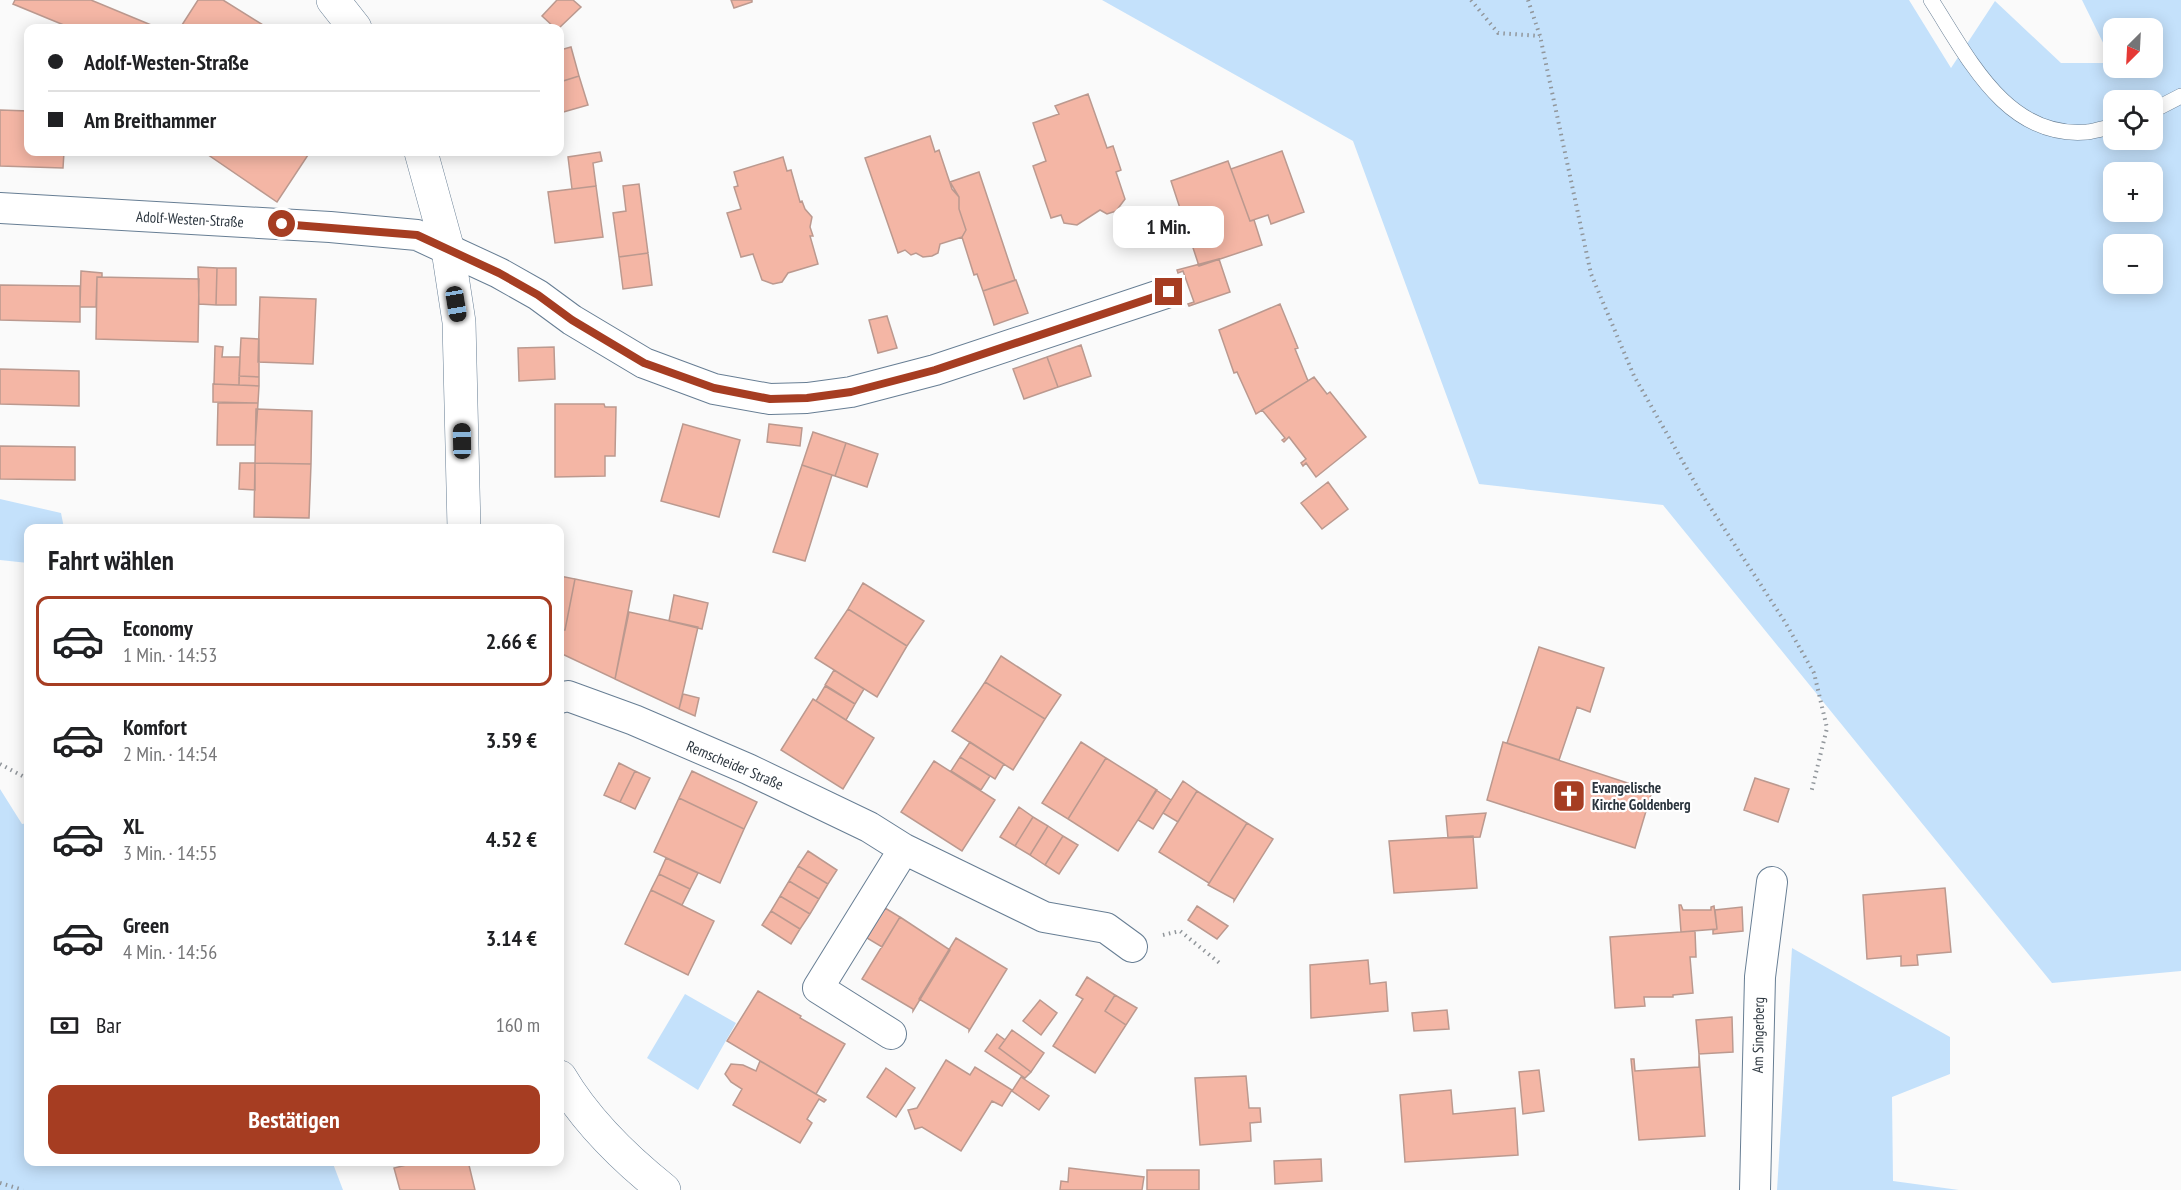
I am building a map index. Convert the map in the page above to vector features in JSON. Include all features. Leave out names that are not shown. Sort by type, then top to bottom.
[{"type":"main road","points":[[333,0],[352,24]]},
{"type":"main road","points":[[423,156],[448,250],[459,322],[464,524]]},
{"type":"main road","points":[[564,1083],[589,1120],[638,1169],[664,1190]]},
{"type":"street","name":"Adolf-Westen-Straße","points":[[0,208],[417,235],[499,273],[644,363],[714,388],[770,399],[807,398],[851,392],[935,370],[1169,292]]},
{"type":"street","name":"Remscheider Straße","points":[[564,697],[568,696],[634,720],[748,769],[869,827],[904,849],[1044,917],[1106,928],[1132,947]]},
{"type":"street","points":[[891,1034],[818,988],[904,849]]},
{"type":"street","name":"Am Singerberg","points":[[1755,1190],[1760,977],[1772,882]]},
{"type":"lane","points":[[1931,0],[1980,76],[2012,110],[2033,123],[2060,130],[2086,132],[2103,128]]},
{"type":"lane","points":[[2163,105],[2180,96]]},
{"type":"path","points":[[1471,0],[1498,33],[1540,36]]},
{"type":"path","points":[[1528,0],[1540,36],[1592,274],[1634,376],[1699,490],[1785,622],[1814,673],[1827,728],[1811,793]]},
{"type":"path","points":[[0,764],[24,777]]},
{"type":"path","points":[[1132,947],[1154,937],[1180,931],[1222,965]]},
{"type":"path","points":[[0,1183],[23,1190]]},
{"type":"shaded area","points":[[1102,0],[1909,0],[1951,68],[1995,1],[2061,63],[2103,63],[2103,78],[2163,78],[2163,18],[2103,18],[2103,43],[2082,0],[2181,0],[2181,971],[2052,983],[1663,505],[1479,484],[1353,141]]},
{"type":"shaded area","points":[[0,499],[61,513],[63,524],[24,524],[24,563],[0,560]]},
{"type":"shaded area","points":[[0,789],[22,824],[24,824],[24,1166],[334,1166],[343,1190],[0,1190]]},
{"type":"shaded area","points":[[1792,948],[1950,1037],[1950,1074],[1892,1097],[1893,1181],[1959,1190],[1777,1190]]},
{"type":"shaded area","points":[[685,994],[736,1023],[698,1090],[647,1058]]},
{"type":"building","points":[[15,0],[91,0],[149,24],[61,24],[13,4]]},
{"type":"building","points":[[198,0],[223,0],[262,24],[183,24]]},
{"type":"building","points":[[557,0],[573,0],[581,7],[563,24],[551,24],[542,16]]},
{"type":"building","points":[[731,0],[752,0],[752,2],[734,8]]},
{"type":"building","points":[[571,47],[579,76],[564,81],[564,49]]},
{"type":"building","points":[[579,76],[588,105],[564,112],[564,81]]},
{"type":"building","points":[[1088,94],[1107,148],[1113,146],[1121,170],[1116,172],[1125,199],[1116,211],[1107,214],[1100,210],[1077,225],[1064,223],[1061,215],[1051,218],[1033,166],[1046,161],[1033,123],[1059,114],[1055,106]]},
{"type":"building","points":[[0,110],[24,111],[24,156],[64,156],[63,168],[0,166]]},
{"type":"building","points":[[930,136],[935,152],[939,150],[952,189],[959,197],[959,209],[966,230],[962,237],[940,244],[938,253],[932,256],[923,257],[916,253],[911,255],[905,250],[898,253],[865,158]]},
{"type":"building","points":[[1282,151],[1304,212],[1271,224],[1268,215],[1250,221],[1231,169]]},
{"type":"building","points":[[600,152],[602,161],[593,163],[596,186],[572,189],[568,157]]},
{"type":"building","points":[[210,156],[307,156],[277,202]]},
{"type":"building","points":[[783,157],[787,171],[791,170],[800,202],[802,201],[812,217],[810,227],[813,236],[810,236],[818,264],[788,273],[782,282],[773,284],[762,280],[753,254],[741,257],[727,213],[741,209],[734,187],[738,186],[734,172]]},
{"type":"building","points":[[1228,161],[1250,221],[1254,220],[1262,245],[1199,266],[1171,181]]},
{"type":"building","points":[[979,172],[1015,280],[983,291],[977,274],[974,275],[962,237],[966,230],[959,209],[959,197],[950,182]]},
{"type":"building","points":[[639,184],[648,253],[619,257],[613,213],[626,211],[623,186]]},
{"type":"building","points":[[596,186],[603,237],[555,243],[548,192]]},
{"type":"building","points":[[648,253],[652,285],[623,289],[619,257]]},
{"type":"building","points":[[1219,259],[1230,292],[1189,306],[1188,304],[1194,302],[1183,271],[1178,273],[1177,270]]},
{"type":"building","points":[[198,267],[217,268],[216,305],[199,304]]},
{"type":"building","points":[[217,268],[236,268],[236,305],[216,305]]},
{"type":"building","points":[[81,271],[102,273],[102,277],[97,277],[96,307],[80,307]]},
{"type":"building","points":[[97,277],[199,279],[198,342],[96,339]]},
{"type":"building","points":[[1016,280],[1028,313],[994,325],[983,291]]},
{"type":"building","points":[[0,285],[80,286],[80,322],[0,320]]},
{"type":"building","points":[[260,297],[316,299],[313,364],[258,362]]},
{"type":"building","points":[[1280,304],[1298,348],[1295,349],[1308,381],[1256,414],[1237,372],[1234,373],[1219,330]]},
{"type":"building","points":[[887,316],[897,348],[878,353],[869,320]]},
{"type":"building","points":[[241,338],[259,339],[259,377],[239,376]]},
{"type":"building","points":[[1081,345],[1091,376],[1058,387],[1047,357]]},
{"type":"building","points":[[215,346],[223,347],[222,357],[240,357],[239,385],[214,384]]},
{"type":"building","points":[[554,347],[555,379],[519,381],[518,348]]},
{"type":"building","points":[[1047,357],[1058,387],[1024,399],[1013,369]]},
{"type":"building","points":[[0,369],[79,371],[79,406],[0,404]]},
{"type":"building","points":[[239,376],[259,377],[259,386],[239,385]]},
{"type":"building","points":[[1314,377],[1327,394],[1330,392],[1366,437],[1316,477],[1306,463],[1303,466],[1301,463],[1306,459],[1289,437],[1284,442],[1282,440],[1285,438],[1262,410]]},
{"type":"building","points":[[213,384],[259,386],[258,403],[213,402]]},
{"type":"building","points":[[218,403],[258,403],[255,445],[217,445]]},
{"type":"building","points":[[555,404],[604,404],[605,407],[616,407],[615,456],[605,456],[605,476],[555,477]]},
{"type":"building","points":[[256,409],[312,411],[311,464],[255,463]]},
{"type":"building","points":[[683,424],[740,440],[719,517],[661,501]]},
{"type":"building","points":[[769,424],[802,428],[800,446],[767,442]]},
{"type":"building","points":[[813,432],[846,443],[835,476],[802,465]]},
{"type":"building","points":[[846,443],[878,454],[867,487],[835,476]]},
{"type":"building","points":[[0,446],[75,447],[75,480],[0,479]]},
{"type":"building","points":[[240,463],[255,463],[255,490],[239,489]]},
{"type":"building","points":[[255,463],[311,464],[309,518],[254,517]]},
{"type":"building","points":[[802,465],[832,475],[805,561],[773,552]]},
{"type":"building","points":[[1328,482],[1348,509],[1322,529],[1301,503]]},
{"type":"building","points":[[564,577],[575,579],[564,630]]},
{"type":"building","points":[[575,579],[632,591],[615,679],[564,655],[565,630]]},
{"type":"building","points":[[863,583],[924,621],[907,646],[848,609]]},
{"type":"building","points":[[674,595],[708,603],[702,629],[669,621]]},
{"type":"building","points":[[848,609],[907,646],[877,697],[815,658]]},
{"type":"building","points":[[629,612],[698,627],[679,709],[615,679]]},
{"type":"building","points":[[1539,647],[1604,668],[1590,712],[1577,707],[1559,760],[1507,743]]},
{"type":"building","points":[[1001,656],[1061,695],[1045,719],[985,682]]},
{"type":"building","points":[[834,670],[864,689],[855,704],[825,685]]},
{"type":"building","points":[[985,682],[1045,719],[1013,770],[952,731]]},
{"type":"building","points":[[825,686],[855,704],[846,720],[816,701]]},
{"type":"building","points":[[683,694],[699,698],[695,716],[679,709]]},
{"type":"building","points":[[813,699],[874,738],[843,789],[781,750]]},
{"type":"building","points":[[970,742],[1004,764],[995,779],[960,757]]},
{"type":"building","points":[[1081,742],[1106,758],[1068,819],[1042,803]]},
{"type":"building","name":"Evangelische Kirche Goldenberg","points":[[1503,742],[1652,791],[1635,848],[1487,800]]},
{"type":"building","points":[[960,757],[990,776],[981,790],[951,771]]},
{"type":"building","points":[[1106,758],[1157,790],[1118,851],[1068,819]]},
{"type":"building","points":[[934,761],[995,800],[962,851],[901,812]]},
{"type":"building","points":[[619,763],[635,771],[620,802],[604,795]]},
{"type":"building","points":[[635,771],[650,778],[635,809],[620,802]]},
{"type":"building","points":[[692,771],[757,802],[744,829],[679,798]]},
{"type":"building","points":[[1755,778],[1789,789],[1778,822],[1744,810]]},
{"type":"building","points":[[1183,781],[1197,791],[1178,822],[1163,813]]},
{"type":"building","points":[[1156,790],[1171,800],[1153,829],[1138,820]]},
{"type":"building","points":[[1197,791],[1247,823],[1208,885],[1209,883],[1159,852]]},
{"type":"building","points":[[679,798],[744,829],[720,883],[654,852]]},
{"type":"building","points":[[1019,807],[1033,817],[1015,846],[1000,837]]},
{"type":"building","points":[[1486,813],[1480,837],[1448,838],[1446,816]]},
{"type":"building","points":[[1033,817],[1048,826],[1030,855],[1015,846]]},
{"type":"building","points":[[1247,823],[1273,839],[1234,901],[1208,885]]},
{"type":"building","points":[[1048,826],[1063,836],[1045,865],[1030,855]]},
{"type":"building","points":[[1063,836],[1078,845],[1059,874],[1045,865]]},
{"type":"building","points":[[1473,836],[1477,888],[1394,893],[1389,841]]},
{"type":"building","points":[[808,851],[837,870],[828,884],[798,866]]},
{"type":"building","points":[[666,858],[698,873],[690,889],[659,874]]},
{"type":"building","points":[[798,866],[828,884],[819,899],[789,881]]},
{"type":"building","points":[[659,874],[690,889],[682,905],[651,890]]},
{"type":"building","points":[[789,881],[819,899],[810,914],[780,896]]},
{"type":"building","points":[[1945,888],[1951,952],[1917,955],[1918,965],[1901,966],[1901,956],[1867,959],[1863,895]]},
{"type":"building","points":[[651,890],[714,921],[688,975],[625,944]]},
{"type":"building","points":[[780,896],[810,914],[800,929],[771,911]]},
{"type":"building","points":[[1679,905],[1683,910],[1711,910],[1714,906],[1717,929],[1681,932]]},
{"type":"building","points":[[1197,906],[1228,926],[1217,939],[1188,920]]},
{"type":"building","points":[[1742,907],[1743,931],[1713,934],[1713,930],[1717,929],[1715,910]]},
{"type":"building","points":[[885,908],[900,917],[882,947],[867,938]]},
{"type":"building","points":[[771,911],[800,929],[791,944],[762,925]]},
{"type":"building","points":[[900,917],[950,950],[913,1011],[862,979]]},
{"type":"building","points":[[1695,931],[1696,957],[1690,957],[1693,993],[1673,995],[1673,997],[1644,997],[1645,1006],[1615,1008],[1610,937]]},
{"type":"building","points":[[956,938],[1007,969],[969,1031],[919,999]]},
{"type":"building","points":[[1368,960],[1370,984],[1386,982],[1388,1011],[1311,1018],[1310,965]]},
{"type":"building","points":[[1087,977],[1115,995],[1105,1011],[1126,1025],[1095,1073],[1053,1046],[1083,999],[1076,995]]},
{"type":"building","points":[[758,991],[845,1044],[816,1094],[727,1041]]},
{"type":"building","points":[[1115,995],[1137,1008],[1126,1025],[1105,1011]]},
{"type":"building","points":[[1040,1000],[1057,1013],[1041,1035],[1023,1021]]},
{"type":"building","points":[[1447,1010],[1449,1029],[1414,1031],[1412,1013]]},
{"type":"building","points":[[1732,1017],[1733,1052],[1699,1054],[1696,1020]]},
{"type":"building","points":[[1012,1030],[1044,1053],[1031,1072],[999,1048]]},
{"type":"building","points":[[997,1034],[1005,1040],[999,1048],[1031,1072],[1025,1078],[985,1051]]},
{"type":"building","points":[[1699,1054],[1705,1136],[1639,1140],[1631,1059],[1634,1059],[1635,1071],[1699,1067]]},
{"type":"building","points":[[946,1060],[970,1075],[975,1067],[1012,1090],[1002,1106],[992,1101],[961,1151],[922,1127],[915,1129],[908,1110],[917,1108]]},
{"type":"building","points":[[760,1061],[826,1100],[824,1102],[819,1099],[807,1119],[812,1123],[800,1143],[733,1105],[742,1089],[731,1082],[725,1074],[731,1064],[743,1065],[756,1071]]},
{"type":"building","points":[[886,1068],[915,1088],[896,1117],[867,1097]]},
{"type":"building","points":[[1539,1070],[1544,1111],[1523,1114],[1519,1072]]},
{"type":"building","points":[[1246,1076],[1249,1108],[1260,1108],[1261,1122],[1250,1123],[1251,1141],[1200,1145],[1195,1078]]},
{"type":"building","points":[[1021,1077],[1049,1096],[1039,1110],[1012,1091]]},
{"type":"building","points":[[1451,1090],[1453,1114],[1515,1108],[1518,1155],[1405,1162],[1400,1095]]},
{"type":"building","points":[[1321,1159],[1322,1181],[1275,1184],[1274,1161]]},
{"type":"building","points":[[469,1166],[475,1190],[400,1190],[394,1168]]},
{"type":"building","points":[[1069,1168],[1144,1177],[1142,1190],[1060,1190],[1061,1181],[1068,1182]]},
{"type":"building","points":[[1147,1170],[1199,1170],[1199,1190],[1147,1190]]},
{"type":"place","name":"Evangelische Kirche Goldenberg","points":[[1569,796]]},
{"type":"route","points":[[282,224],[417,235],[499,273],[538,295],[572,320],[644,363],[714,388],[770,399],[807,398],[851,392],[935,370],[1169,292]]}]
